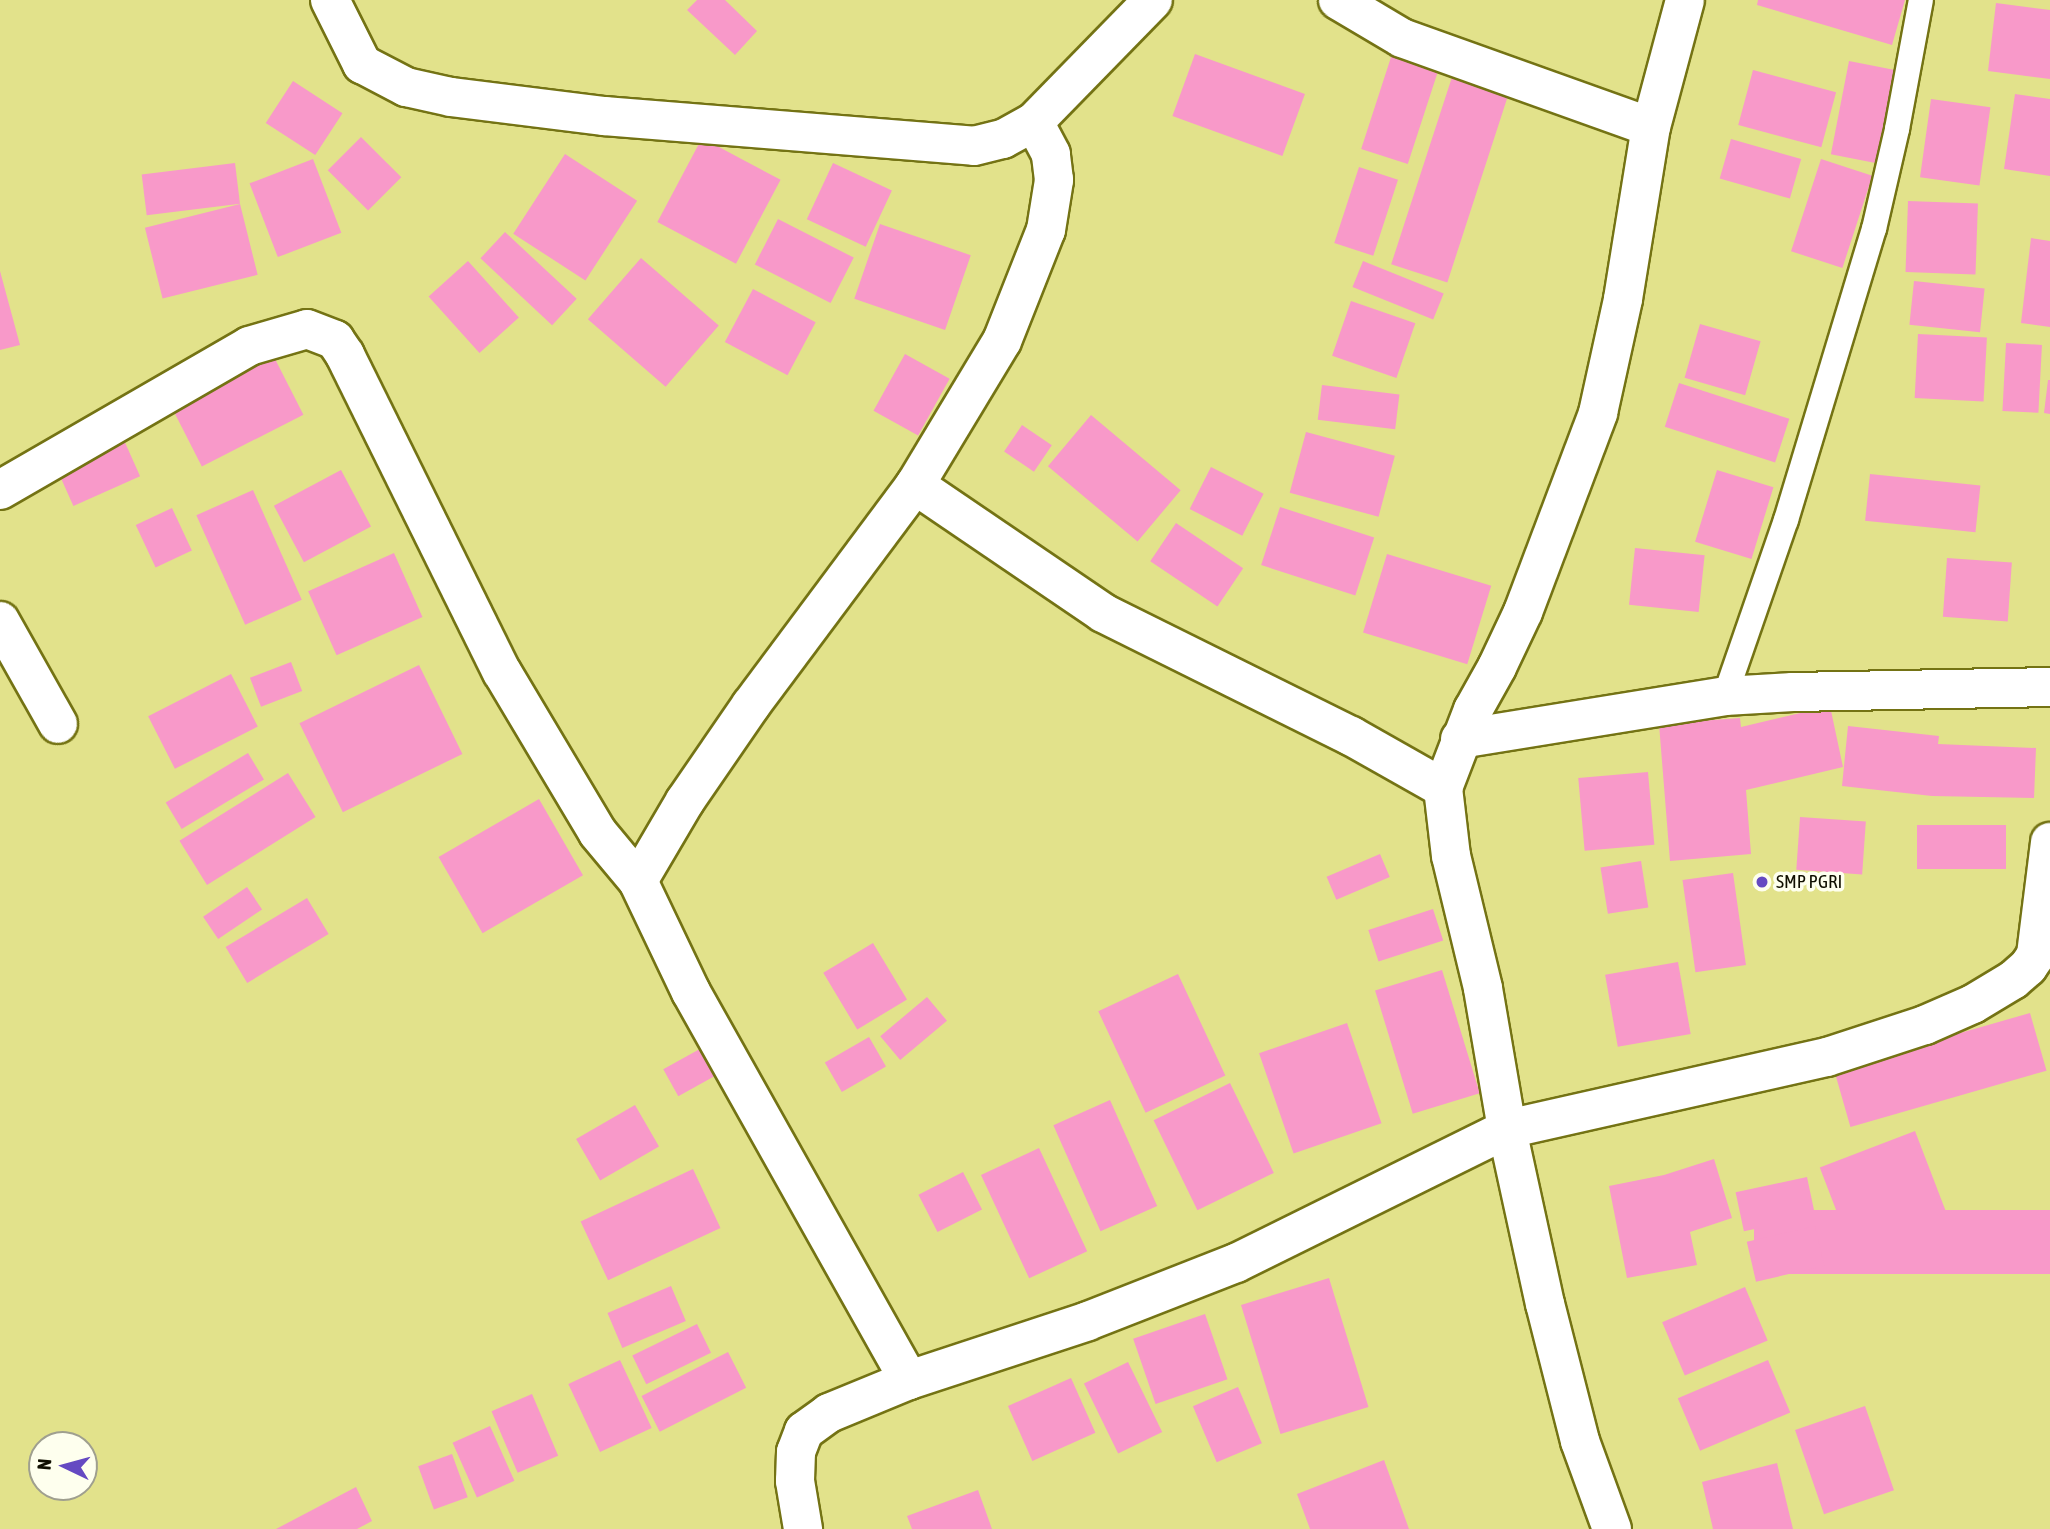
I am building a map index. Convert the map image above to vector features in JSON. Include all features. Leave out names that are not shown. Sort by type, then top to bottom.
[{"type":"street","points":[[330,0],[362,64],[406,88],[451,97],[604,116],[974,146],[1003,139],[1034,122],[1153,0]]},
{"type":"street","points":[[1338,0],[1402,38],[1651,127]]},
{"type":"street","points":[[1612,1529],[1580,1441],[1507,1129],[1483,988],[1451,856],[1443,788],[1460,739],[1523,612],[1598,413],[1623,299],[1651,127],[1685,0]]},
{"type":"street","points":[[638,881],[685,801],[751,705],[915,485],[1002,341],[1046,230],[1054,180],[1051,154],[1034,122]]},
{"type":"street","points":[[0,490],[249,345],[307,329],[335,340],[345,355],[509,684],[598,833],[638,881],[691,992],[909,1380]]},
{"type":"street","points":[[915,485],[1103,614],[1350,736],[1443,788]]},
{"type":"street","points":[[0,621],[58,724]]},
{"type":"street","points":[[1460,739],[1725,696],[1793,692],[2050,687]]},
{"type":"street","points":[[803,1529],[795,1481],[796,1452],[804,1431],[829,1413],[909,1380],[1088,1321],[1236,1263],[1507,1129],[1827,1057],[1925,1025],[2000,990],[2028,967],[2036,955],[2050,842]]},
{"type":"lane","points":[[1725,696],[1786,520],[1874,229],[1898,129],[1921,0]]},
{"type":"building","points":[[697,0],[725,0],[757,31],[735,55],[687,10]]},
{"type":"building","points":[[1758,0],[1905,0],[1892,45],[1757,5]]},
{"type":"building","points":[[1996,3],[2050,10],[2050,79],[1988,71]]},
{"type":"building","points":[[1393,51],[1440,66],[1408,164],[1361,149]]},
{"type":"building","points":[[1195,54],[1305,94],[1282,156],[1172,116]]},
{"type":"building","points":[[1849,61],[1896,70],[1878,163],[1831,154]]},
{"type":"building","points":[[1753,70],[1836,92],[1821,147],[1738,125]]},
{"type":"building","points":[[1453,74],[1509,92],[1447,282],[1391,264]]},
{"type":"building","points":[[293,81],[342,113],[315,155],[266,123]]},
{"type":"building","points":[[2015,94],[2050,99],[2050,176],[2004,169]]},
{"type":"building","points":[[1931,99],[1990,107],[1979,186],[1920,177]]},
{"type":"building","points":[[361,137],[401,177],[368,211],[328,170]]},
{"type":"building","points":[[702,138],[781,180],[736,264],[657,222]]},
{"type":"building","points":[[1731,139],[1801,159],[1790,199],[1720,178]]},
{"type":"building","points":[[565,154],[637,201],[585,281],[513,234]]},
{"type":"building","points":[[313,159],[341,233],[278,257],[250,183]]},
{"type":"building","points":[[1821,159],[1872,176],[1842,268],[1791,251]]},
{"type":"building","points":[[235,163],[240,204],[147,215],[142,174]]},
{"type":"building","points":[[833,163],[892,190],[866,247],[807,219]]},
{"type":"building","points":[[1359,167],[1398,180],[1373,256],[1334,243]]},
{"type":"building","points":[[1908,201],[1978,203],[1975,274],[1906,272]]},
{"type":"building","points":[[240,204],[258,275],[163,299],[145,228]]},
{"type":"building","points":[[778,219],[854,258],[831,303],[755,264]]},
{"type":"building","points":[[880,224],[971,255],[945,330],[854,299]]},
{"type":"building","points":[[505,232],[577,299],[552,325],[480,258]]},
{"type":"building","points":[[2031,238],[2050,241],[2050,327],[2021,323]]},
{"type":"building","points":[[641,258],[719,326],[666,387],[588,319]]},
{"type":"building","points":[[468,261],[519,317],[479,353],[429,296]]},
{"type":"building","points":[[1363,261],[1444,294],[1433,320],[1353,287]]},
{"type":"building","points":[[0,271],[20,345],[0,350]]},
{"type":"building","points":[[1914,281],[1985,288],[1980,332],[1909,325]]},
{"type":"building","points":[[753,289],[816,322],[788,375],[725,342]]},
{"type":"building","points":[[1351,301],[1415,323],[1396,378],[1332,356]]},
{"type":"building","points":[[1700,324],[1761,341],[1745,395],[1685,378]]},
{"type":"building","points":[[1918,334],[1987,338],[1984,402],[1915,398]]},
{"type":"building","points":[[2006,343],[2042,345],[2038,413],[2002,411]]},
{"type":"building","points":[[905,354],[950,379],[918,436],[873,411]]},
{"type":"building","points":[[273,355],[303,415],[202,466],[171,407]]},
{"type":"building","points":[[2050,380],[2050,414],[2044,413]]},
{"type":"building","points":[[1679,383],[1789,419],[1775,463],[1665,427]]},
{"type":"building","points":[[1322,385],[1399,395],[1395,429],[1318,420]]},
{"type":"building","points":[[1091,415],[1181,490],[1138,542],[1048,466]]},
{"type":"building","points":[[1022,425],[1052,445],[1034,472],[1004,452]]},
{"type":"building","points":[[1306,432],[1395,456],[1379,517],[1290,493]]},
{"type":"building","points":[[123,438],[140,476],[73,506],[56,468]]},
{"type":"building","points":[[1211,467],[1264,494],[1242,536],[1190,509]]},
{"type":"building","points":[[341,470],[371,527],[304,562],[274,506]]},
{"type":"building","points":[[1717,470],[1773,487],[1751,559],[1695,542]]},
{"type":"building","points":[[1870,474],[1980,486],[1975,532],[1865,521]]},
{"type":"building","points":[[253,490],[302,600],[245,625],[196,515]]},
{"type":"building","points":[[1280,507],[1374,538],[1355,596],[1261,565]]},
{"type":"building","points":[[172,508],[192,551],[156,568],[136,525]]},
{"type":"building","points":[[1176,523],[1243,568],[1217,606],[1150,561]]},
{"type":"building","points":[[1635,548],[1705,555],[1699,612],[1629,605]]},
{"type":"building","points":[[394,553],[422,617],[337,655],[308,591]]},
{"type":"building","points":[[1387,554],[1491,586],[1467,664],[1363,632]]},
{"type":"building","points":[[1947,558],[2012,563],[2008,621],[1943,617]]},
{"type":"building","points":[[291,662],[302,691],[261,707],[250,678]]},
{"type":"building","points":[[419,665],[462,754],[343,812],[299,723]]},
{"type":"building","points":[[231,674],[258,727],[175,769],[148,716]]},
{"type":"building","points":[[1830,706],[1843,767],[1746,790],[1751,854],[1670,861],[1659,724],[1740,718],[1741,727]]},
{"type":"building","points":[[1848,726],[1939,736],[1938,744],[2036,748],[2034,798],[1932,796],[1842,786]]},
{"type":"building","points":[[248,753],[264,780],[182,829],[166,802]]},
{"type":"building","points":[[1648,772],[1654,845],[1585,851],[1578,778]]},
{"type":"building","points":[[288,773],[316,817],[207,885],[179,841]]},
{"type":"building","points":[[539,799],[583,875],[483,933],[439,857]]},
{"type":"building","points":[[1800,817],[1866,822],[1862,874],[1796,870]]},
{"type":"building","points":[[1917,825],[2006,825],[2006,869],[1917,869]]},
{"type":"building","points":[[1380,854],[1390,877],[1336,900],[1327,877]]},
{"type":"building","points":[[1641,861],[1648,907],[1608,914],[1601,867]]},
{"type":"building","points":[[1733,873],[1746,965],[1695,972],[1682,880]]},
{"type":"building","points":[[247,887],[262,909],[218,939],[203,917]]},
{"type":"building","points":[[307,898],[329,934],[247,983],[226,947]]},
{"type":"building","points":[[1433,909],[1443,940],[1379,961],[1368,930]]},
{"type":"building","points":[[873,943],[907,1000],[857,1029],[823,973]]},
{"type":"building","points":[[1678,962],[1691,1034],[1618,1047],[1605,975]]},
{"type":"building","points":[[1442,970],[1480,1093],[1413,1114],[1375,990]]},
{"type":"building","points":[[1178,974],[1225,1076],[1146,1113],[1098,1011]]},
{"type":"building","points":[[927,997],[947,1021],[900,1060],[880,1036]]},
{"type":"building","points":[[2030,1013],[2047,1071],[1850,1127],[1834,1069]]},
{"type":"building","points":[[1347,1023],[1382,1123],[1294,1154],[1259,1053]]},
{"type":"building","points":[[869,1037],[886,1066],[842,1092],[825,1062]]},
{"type":"building","points":[[707,1045],[722,1072],[678,1096],[663,1069]]},
{"type":"building","points":[[1230,1083],[1274,1173],[1197,1210],[1154,1120]]},
{"type":"building","points":[[1110,1100],[1157,1206],[1101,1231],[1053,1125]]},
{"type":"building","points":[[635,1105],[659,1147],[600,1181],[576,1139]]},
{"type":"building","points":[[1915,1131],[1950,1222],[1855,1259],[1820,1168]]},
{"type":"building","points":[[1039,1148],[1087,1251],[1029,1278],[981,1175]]},
{"type":"building","points":[[1714,1159],[1732,1218],[1690,1232],[1697,1265],[1627,1278],[1609,1186],[1664,1175]]},
{"type":"building","points":[[693,1169],[720,1228],[608,1280],[581,1221]]},
{"type":"building","points":[[963,1172],[982,1209],[938,1232],[918,1195]]},
{"type":"building","points":[[1807,1177],[1815,1216],[1744,1231],[1736,1192]]},
{"type":"building","points":[[1754,1210],[2050,1210],[2050,1274],[1754,1274]]},
{"type":"building","points":[[1815,1226],[1824,1266],[1756,1282],[1747,1242]]},
{"type":"building","points":[[1329,1278],[1368,1407],[1280,1434],[1241,1305]]},
{"type":"building","points":[[671,1286],[686,1321],[622,1348],[607,1313]]},
{"type":"building","points":[[1745,1287],[1768,1340],[1685,1376],[1662,1322]]},
{"type":"building","points":[[1205,1314],[1227,1379],[1156,1404],[1133,1339]]},
{"type":"building","points":[[697,1324],[711,1353],[646,1384],[632,1356]]},
{"type":"building","points":[[728,1352],[746,1388],[660,1432],[642,1396]]},
{"type":"building","points":[[620,1360],[652,1428],[600,1452],[568,1384]]},
{"type":"building","points":[[1768,1360],[1790,1412],[1700,1451],[1678,1398]]},
{"type":"building","points":[[1128,1362],[1162,1432],[1118,1454],[1084,1383]]},
{"type":"building","points":[[1071,1378],[1095,1433],[1032,1461],[1008,1406]]},
{"type":"building","points":[[1238,1387],[1262,1443],[1217,1462],[1193,1406]]},
{"type":"building","points":[[532,1394],[558,1456],[518,1473],[491,1411]]},
{"type":"building","points":[[1865,1406],[1894,1490],[1824,1514],[1795,1430]]},
{"type":"building","points":[[490,1426],[514,1481],[477,1497],[453,1443]]},
{"type":"building","points":[[452,1454],[468,1497],[434,1510],[418,1466]]},
{"type":"building","points":[[1384,1460],[1409,1529],[1310,1529],[1297,1494]]},
{"type":"building","points":[[1777,1463],[1793,1529],[1713,1529],[1702,1482]]},
{"type":"building","points":[[356,1487],[372,1521],[357,1529],[276,1529]]},
{"type":"building","points":[[978,1490],[992,1529],[912,1529],[907,1516]]},
{"type":"place","name":"SMP PGRI","points":[[1762,882]]}]
